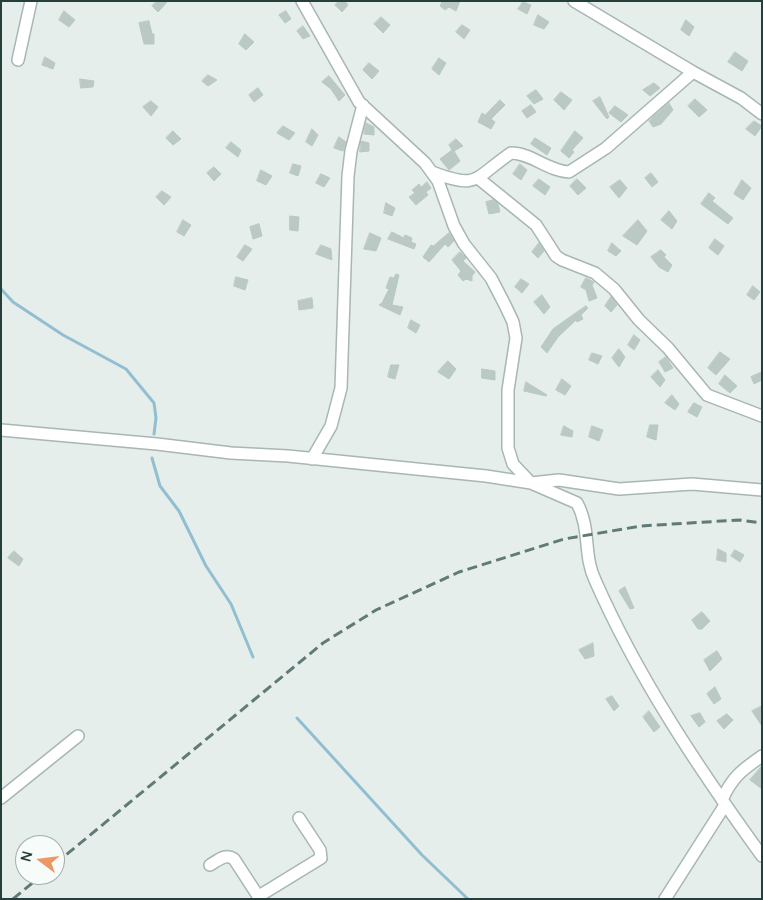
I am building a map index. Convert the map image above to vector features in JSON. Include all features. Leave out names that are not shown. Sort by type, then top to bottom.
[{"type":"street","points":[[18,60],[31,1]]},
{"type":"street","points":[[302,1],[352,91],[363,106],[432,172],[438,181],[454,226],[464,244],[491,278],[513,322],[516,344],[508,390],[509,458],[531,483]]},
{"type":"street","points":[[574,1],[693,72],[741,98],[762,114]]},
{"type":"street","points":[[432,172],[464,182],[478,178],[510,153],[518,153],[562,171],[576,168],[638,122],[693,72]]},
{"type":"street","points":[[312,459],[330,426],[341,388],[348,176],[351,151],[363,106]]},
{"type":"street","points":[[478,178],[536,225],[556,256],[595,273],[614,289],[628,308],[668,348],[707,395],[762,416]]},
{"type":"street","points":[[1,430],[486,476],[531,483],[577,503],[587,530],[590,570],[646,681],[724,803],[762,856]]},
{"type":"street","points":[[531,483],[559,480],[619,489],[692,484],[762,490]]},
{"type":"street","points":[[1,798],[78,736]]},
{"type":"street","points":[[665,899],[724,803],[730,784],[739,772],[762,756]]},
{"type":"street","points":[[210,865],[229,856],[239,866],[259,897],[321,858],[320,850],[299,818]]},
{"type":"building","points":[[157,1],[168,1],[158,12],[152,6]]},
{"type":"building","points":[[339,1],[345,1],[348,5],[342,12],[335,5]]},
{"type":"building","points":[[440,1],[460,1],[456,11],[449,7],[445,10],[440,6],[442,2]]},
{"type":"building","points":[[523,2],[531,5],[527,14],[518,9]]},
{"type":"building","points":[[64,11],[75,20],[69,27],[59,20]]},
{"type":"building","points":[[286,11],[291,19],[285,23],[279,15]]},
{"type":"building","points":[[538,15],[549,22],[544,29],[534,25]]},
{"type":"building","points":[[381,17],[390,25],[383,33],[374,24]]},
{"type":"building","points":[[686,20],[694,27],[689,36],[681,30]]},
{"type":"building","points":[[149,21],[152,34],[154,34],[154,44],[144,44],[139,23]]},
{"type":"building","points":[[462,25],[470,30],[464,39],[456,32]]},
{"type":"building","points":[[303,26],[310,36],[303,39],[297,31]]},
{"type":"building","points":[[245,34],[254,42],[246,50],[239,44]]},
{"type":"building","points":[[735,52],[748,61],[742,71],[728,62]]},
{"type":"building","points":[[45,57],[55,63],[53,69],[42,65]]},
{"type":"building","points":[[439,58],[446,63],[439,75],[432,69]]},
{"type":"building","points":[[369,63],[379,71],[372,79],[363,70]]},
{"type":"building","points":[[208,75],[217,80],[208,86],[202,81]]},
{"type":"building","points":[[329,76],[345,95],[339,101],[331,89],[322,82]]},
{"type":"building","points":[[80,79],[94,81],[93,87],[81,88]]},
{"type":"building","points":[[654,83],[660,88],[650,96],[643,90]]},
{"type":"building","points":[[258,88],[263,95],[254,102],[249,95]]},
{"type":"building","points":[[536,90],[543,99],[534,104],[527,96]]},
{"type":"building","points":[[561,92],[572,100],[564,110],[554,100]]},
{"type":"building","points":[[600,97],[609,117],[607,119],[593,101]]},
{"type":"building","points":[[695,99],[707,110],[699,117],[688,106]]},
{"type":"building","points":[[500,100],[505,105],[491,119],[495,122],[491,129],[478,122],[482,113],[485,115]]},
{"type":"building","points":[[151,101],[158,107],[151,116],[143,107]]},
{"type":"building","points":[[669,103],[673,110],[661,124],[653,127],[649,121]]},
{"type":"building","points":[[531,105],[536,112],[527,118],[522,111]]},
{"type":"building","points":[[615,106],[628,115],[621,122],[609,113]]},
{"type":"building","points":[[754,121],[762,126],[755,136],[746,129]]},
{"type":"building","points":[[366,123],[374,127],[374,135],[364,134]]},
{"type":"building","points":[[283,126],[295,133],[289,140],[277,133]]},
{"type":"building","points":[[312,129],[318,135],[312,146],[306,142]]},
{"type":"building","points":[[173,131],[181,139],[173,145],[166,138]]},
{"type":"building","points":[[575,131],[583,138],[572,150],[574,152],[569,158],[561,151]]},
{"type":"building","points":[[339,137],[346,142],[343,151],[334,148]]},
{"type":"building","points":[[535,138],[551,148],[547,155],[531,144]]},
{"type":"building","points":[[456,139],[463,146],[454,151],[460,161],[449,170],[440,159],[452,150],[449,145]]},
{"type":"building","points":[[361,141],[369,143],[369,151],[360,152]]},
{"type":"building","points":[[231,142],[241,150],[238,157],[226,148]]},
{"type":"building","points":[[293,164],[301,166],[298,176],[290,173]]},
{"type":"building","points":[[520,164],[527,170],[521,180],[513,174]]},
{"type":"building","points":[[214,167],[221,174],[214,181],[207,173]]},
{"type":"building","points":[[261,170],[272,176],[266,185],[257,181]]},
{"type":"building","points":[[651,173],[658,182],[652,187],[645,178]]},
{"type":"building","points":[[321,174],[330,178],[324,187],[316,183]]},
{"type":"building","points":[[539,179],[550,187],[545,195],[533,186]]},
{"type":"building","points":[[577,179],[586,188],[578,195],[570,186]]},
{"type":"building","points":[[620,180],[627,188],[619,198],[610,187]]},
{"type":"building","points":[[742,180],[751,188],[743,200],[734,194]]},
{"type":"building","points":[[427,182],[431,188],[426,192],[428,195],[416,205],[409,197],[415,193],[412,190],[419,184],[421,187]]},
{"type":"building","points":[[162,191],[171,197],[164,205],[156,197]]},
{"type":"building","points":[[709,193],[715,198],[712,201],[733,218],[728,224],[701,204]]},
{"type":"building","points":[[494,200],[498,204],[500,212],[489,214],[486,202]]},
{"type":"building","points":[[386,203],[395,208],[392,216],[384,213]]},
{"type":"building","points":[[669,211],[677,221],[672,229],[661,220]]},
{"type":"building","points":[[290,216],[299,217],[298,231],[290,230]]},
{"type":"building","points":[[183,220],[191,225],[184,236],[177,232]]},
{"type":"building","points":[[638,220],[647,231],[637,245],[623,236]]},
{"type":"building","points":[[259,224],[262,236],[253,239],[250,227]]},
{"type":"building","points":[[392,232],[404,238],[405,235],[412,238],[411,242],[416,244],[414,249],[388,239]]},
{"type":"building","points":[[370,233],[381,238],[376,251],[364,249]]},
{"type":"building","points":[[449,233],[454,241],[448,247],[445,244],[429,262],[423,257],[431,245],[433,246]]},
{"type":"building","points":[[715,239],[724,246],[718,255],[709,248]]},
{"type":"building","points":[[539,243],[544,251],[538,258],[532,252]]},
{"type":"building","points":[[612,243],[621,251],[616,256],[608,251]]},
{"type":"building","points":[[245,245],[252,249],[243,261],[237,257]]},
{"type":"building","points":[[321,245],[331,249],[332,260],[316,254]]},
{"type":"building","points":[[661,250],[666,255],[664,257],[672,265],[668,272],[659,267],[651,257]]},
{"type":"building","points":[[460,252],[466,258],[463,261],[475,272],[472,276],[472,281],[466,279],[463,281],[458,275],[461,271],[452,260]]},
{"type":"building","points":[[396,274],[399,275],[392,305],[403,307],[400,315],[379,305],[389,289],[386,288],[390,277],[394,278]]},
{"type":"building","points":[[236,277],[248,280],[245,290],[234,286]]},
{"type":"building","points":[[586,278],[594,282],[592,285],[597,298],[589,301],[586,290],[581,287]]},
{"type":"building","points":[[521,279],[529,284],[522,293],[515,287]]},
{"type":"building","points":[[753,286],[760,292],[754,300],[747,295]]},
{"type":"building","points":[[542,295],[550,307],[544,314],[534,302]]},
{"type":"building","points":[[611,297],[617,305],[611,312],[605,306]]},
{"type":"building","points":[[312,298],[313,308],[299,310],[298,301]]},
{"type":"building","points":[[586,306],[588,308],[581,315],[583,319],[577,322],[576,320],[558,337],[547,353],[541,347],[553,329]]},
{"type":"building","points":[[411,320],[420,325],[416,333],[408,328]]},
{"type":"building","points":[[634,335],[640,340],[634,350],[628,345]]},
{"type":"building","points":[[619,349],[625,357],[619,367],[612,358]]},
{"type":"building","points":[[720,352],[730,359],[716,375],[708,368]]},
{"type":"building","points":[[592,353],[602,356],[598,364],[589,360]]},
{"type":"building","points":[[666,357],[673,368],[665,372],[659,362]]},
{"type":"building","points":[[448,361],[456,369],[449,379],[438,372]]},
{"type":"building","points":[[391,365],[399,365],[395,379],[388,377]]},
{"type":"building","points":[[482,369],[495,371],[495,380],[482,378]]},
{"type":"building","points":[[658,370],[665,380],[660,387],[651,377]]},
{"type":"building","points":[[762,372],[762,380],[754,384],[751,377]]},
{"type":"building","points":[[725,375],[737,386],[730,393],[719,384]]},
{"type":"building","points":[[562,379],[571,386],[565,395],[556,390]]},
{"type":"building","points":[[526,382],[547,395],[524,391]]},
{"type":"building","points":[[672,395],[679,404],[675,410],[665,403]]},
{"type":"building","points":[[694,403],[702,407],[697,417],[688,412]]},
{"type":"building","points":[[650,425],[658,425],[656,440],[647,437]]},
{"type":"building","points":[[564,426],[573,431],[572,437],[561,435]]},
{"type":"building","points":[[592,426],[603,430],[599,441],[589,437]]},
{"type":"building","points":[[718,549],[726,553],[726,562],[717,560]]},
{"type":"building","points":[[735,550],[744,555],[740,562],[731,556]]},
{"type":"building","points":[[14,551],[23,559],[19,566],[8,558]]},
{"type":"building","points":[[625,587],[634,608],[630,609],[619,591]]},
{"type":"building","points":[[702,612],[710,621],[702,629],[698,629],[692,620]]},
{"type":"building","points":[[593,643],[594,656],[585,659],[579,650]]},
{"type":"building","points":[[717,651],[722,659],[710,671],[704,660]]},
{"type":"building","points":[[715,687],[721,699],[714,704],[707,694]]},
{"type":"building","points":[[612,696],[619,706],[614,711],[606,699]]},
{"type":"building","points":[[762,706],[762,726],[752,711]]},
{"type":"building","points":[[649,711],[660,727],[654,732],[643,717]]},
{"type":"building","points":[[700,713],[705,722],[699,727],[691,716]]},
{"type":"building","points":[[727,714],[733,720],[724,729],[717,721]]},
{"type":"building","points":[[762,766],[762,789],[750,780]]},
{"type":"waterway","points":[[1,289],[13,302],[63,335],[126,369],[154,403],[156,418],[154,434]]},
{"type":"waterway","points":[[152,458],[160,486],[179,511],[206,566],[231,604],[253,657]]},
{"type":"waterway","points":[[297,718],[422,855],[468,899]]},
{"type":"railway","points":[[65,856],[323,643],[376,610],[459,572],[564,539],[641,526],[739,520],[762,523]]},
{"type":"railway","points":[[13,899],[30,885]]}]
